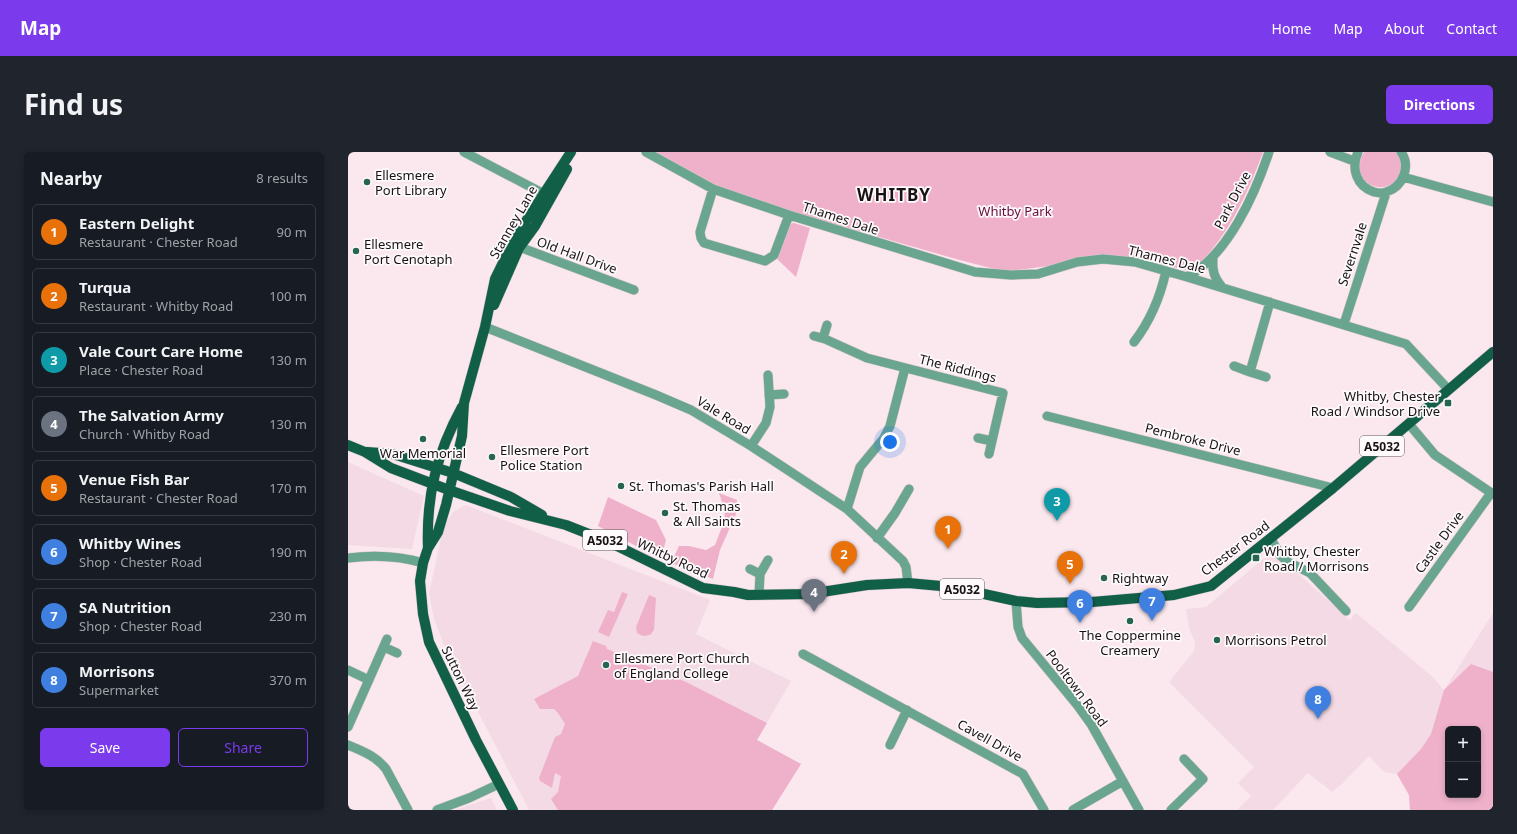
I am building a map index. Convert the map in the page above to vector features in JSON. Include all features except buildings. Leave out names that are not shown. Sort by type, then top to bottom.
[{"type":"main road","name":"Stanney Lane","points":[[449,490],[462,436],[464,403],[485,327],[495,279],[515,246],[535,226],[547,195],[571,152]]},
{"type":"main road","name":"Stanney Lane","points":[[547,195],[576,152]]},
{"type":"main road","name":"Stanney Lane","points":[[485,327],[515,246]]},
{"type":"main road","name":"Chester Road","points":[[908,583],[952,587],[1016,602],[1037,603],[1092,602],[1174,595],[1211,586],[1333,488],[1493,352]]},
{"type":"main road","name":"Stanney Lane","points":[[432,483],[448,432],[464,403]]},
{"type":"main road","name":"Whitby Road","points":[[348,445],[365,452],[391,468],[449,490],[510,511],[552,521],[609,542],[703,588],[748,595],[809,594],[867,585],[908,583]]},
{"type":"main road","name":"Whitby Road","points":[[365,452],[393,454],[453,473],[511,497],[552,521]]},
{"type":"main road","name":"Sutton Way","points":[[428,548],[427,527],[432,483]]},
{"type":"main road","name":"Sutton Way","points":[[449,490],[438,532],[428,548],[423,564],[421,588],[423,614],[429,642],[513,810]]},
{"type":"street","points":[[464,152],[547,195]]},
{"type":"street","name":"Thames Dale","points":[[646,152],[713,189],[788,215],[975,272],[1010,276],[1038,274],[1076,262],[1104,259],[1135,262],[1222,287],[1406,344],[1448,389]]},
{"type":"street","name":"Park Drive","points":[[1187,277],[1212,258],[1238,222],[1252,195],[1269,152]]},
{"type":"street","points":[[1330,152],[1356,156],[1355,174],[1360,182],[1370,190],[1378,193],[1386,193],[1398,184],[1403,177],[1405,162],[1401,152]]},
{"type":"street","points":[[1403,177],[1493,202]]},
{"type":"street","name":"Thames Dale","points":[[713,189],[700,232],[700,238],[704,243],[765,261],[774,256],[788,215]]},
{"type":"street","name":"Severnvale","points":[[1344,324],[1386,193]]},
{"type":"street","name":"Old Hall Drive","points":[[515,246],[634,290]]},
{"type":"street","points":[[1212,258],[1214,276],[1222,287]]},
{"type":"street","points":[[1134,342],[1153,314],[1160,295],[1166,271]]},
{"type":"street","points":[[1250,372],[1270,302]]},
{"type":"street","points":[[827,325],[819,337],[867,358],[904,368],[890,426],[884,438],[860,467],[847,510]]},
{"type":"street","name":"Vale Road","points":[[485,327],[691,410],[751,446],[847,510],[903,561],[906,567],[908,583]]},
{"type":"street","points":[[1234,366],[1266,377]]},
{"type":"street","name":"The Riddings","points":[[904,368],[1003,393],[989,454]]},
{"type":"street","points":[[751,446],[766,423],[770,407],[768,375]]},
{"type":"street","points":[[769,395],[784,394]]},
{"type":"street","name":"Pembroke Drive","points":[[1047,416],[1333,488]]},
{"type":"street","points":[[1409,424],[1435,455],[1492,493]]},
{"type":"street","points":[[978,438],[992,441]]},
{"type":"street","points":[[877,538],[895,513],[909,489]]},
{"type":"street","name":"Castle Drive","points":[[1409,607],[1492,493]]},
{"type":"street","points":[[1271,539],[1280,555],[1288,562],[1310,573],[1346,611]]},
{"type":"street","points":[[348,558],[366,556],[388,557],[423,564]]},
{"type":"street","points":[[758,595],[760,574],[768,560]]},
{"type":"street","points":[[750,569],[760,574]]},
{"type":"street","name":"Pooltown Road","points":[[1016,602],[1018,627],[1022,638],[1078,706],[1094,730],[1139,810]]},
{"type":"street","points":[[348,727],[385,643],[397,653]]},
{"type":"street","name":"Cavell Drive","points":[[803,654],[1023,774],[1044,810]]},
{"type":"street","points":[[348,670],[369,680]]},
{"type":"street","points":[[890,745],[907,710]]},
{"type":"street","points":[[348,745],[381,763],[386,769],[408,810]]},
{"type":"street","points":[[1171,810],[1203,779],[1184,759]]},
{"type":"street","points":[[1073,810],[1123,781]]},
{"type":"street","points":[[437,810],[470,798],[499,784]]},
{"type":"shaded area","points":[[348,462],[424,496],[412,549],[348,545]]},
{"type":"shaded area","name":"Ellesmere Port Church of England College","points":[[466,505],[710,600],[696,634],[791,681],[757,740],[801,764],[772,810],[529,810],[446,650],[434,619],[429,594],[443,528],[453,512]]},
{"type":"shaded area","points":[[1275,557],[1293,569],[1350,620],[1356,613],[1433,677],[1444,690],[1493,613],[1493,810],[1410,810],[1409,795],[1397,774],[1384,772],[1369,756],[1340,786],[1332,792],[1308,773],[1273,810],[1237,810],[1251,796],[1238,783],[1254,767],[1169,682],[1194,651],[1195,642],[1189,629],[1186,609],[1206,607],[1263,559]]},
{"type":"shaded area","points":[[491,798],[497,810],[455,810]]},
{"type":"green space","name":"Whitby Park","points":[[652,152],[1263,152],[1243,200],[1234,217],[1214,247],[1190,271],[1150,262],[1136,257],[1117,257],[1002,271],[785,210],[713,184]]},
{"type":"green space","points":[[1364,152],[1396,152],[1400,160],[1401,169],[1399,175],[1393,183],[1386,187],[1377,187],[1364,179],[1360,172],[1360,163]]},
{"type":"green space","points":[[794,223],[810,228],[796,277],[776,258],[788,224]]},
{"type":"green space","points":[[719,493],[737,500],[736,514],[720,550],[713,579],[671,563],[679,546],[689,546],[706,550],[715,545],[725,519],[724,508]]},
{"type":"green space","points":[[608,497],[656,520],[666,540],[661,559],[598,526]]},
{"type":"green space","points":[[622,592],[628,594],[609,637],[598,632],[608,610],[614,612]]},
{"type":"green space","points":[[649,595],[656,598],[654,630],[650,635],[643,636],[637,633],[636,627]]},
{"type":"green space","points":[[593,641],[606,646],[607,649],[686,682],[767,723],[757,740],[801,764],[772,810],[558,810],[551,799],[558,792],[561,776],[555,773],[552,788],[540,781],[539,778],[555,737],[561,734],[565,724],[554,709],[540,709],[534,699],[578,676]]},
{"type":"green space","points":[[1471,664],[1493,672],[1493,810],[1410,810],[1409,795],[1397,774],[1421,749],[1431,734],[1444,690]]},
{"type":"place","name":"Ellesmere Port Library","points":[[367,182]]},
{"type":"place","name":"Ellesmere Port Cenotaph","points":[[356,251]]},
{"type":"place","name":"Whitby, Chester Road / Windsor Drive","points":[[1448,403]]},
{"type":"place","name":"War Memorial","points":[[423,439]]},
{"type":"place","name":"Ellesmere Port Police Station","points":[[492,457]]},
{"type":"place","name":"St. Thomas's Parish Hall","points":[[621,486]]},
{"type":"place","name":"St. Thomas & All Saints","points":[[665,513]]},
{"type":"place","name":"Vale Court Care Home","points":[[1057,521]]},
{"type":"place","name":"Eastern Delight","points":[[948,549]]},
{"type":"place","name":"Whitby, Chester Road / Morrisons","points":[[1256,558]]},
{"type":"place","name":"Turqua","points":[[844,574]]},
{"type":"place","name":"Rightway","points":[[1104,578]]},
{"type":"place","name":"Venue Fish Bar","points":[[1070,584]]},
{"type":"place","name":"The Salvation Army","points":[[814,612]]},
{"type":"place","name":"The Coppermine Creamery","points":[[1130,621]]},
{"type":"place","name":"SA Nutrition","points":[[1152,621]]},
{"type":"place","name":"Whitby Wines","points":[[1080,623]]},
{"type":"place","name":"Morrisons Petrol","points":[[1217,640]]},
{"type":"place","name":"Ellesmere Port Church of England College","points":[[606,665]]},
{"type":"place","name":"Morrisons","points":[[1318,719]]},
{"type":"district","name":"WHITBY","points":[[894,194]]}]
